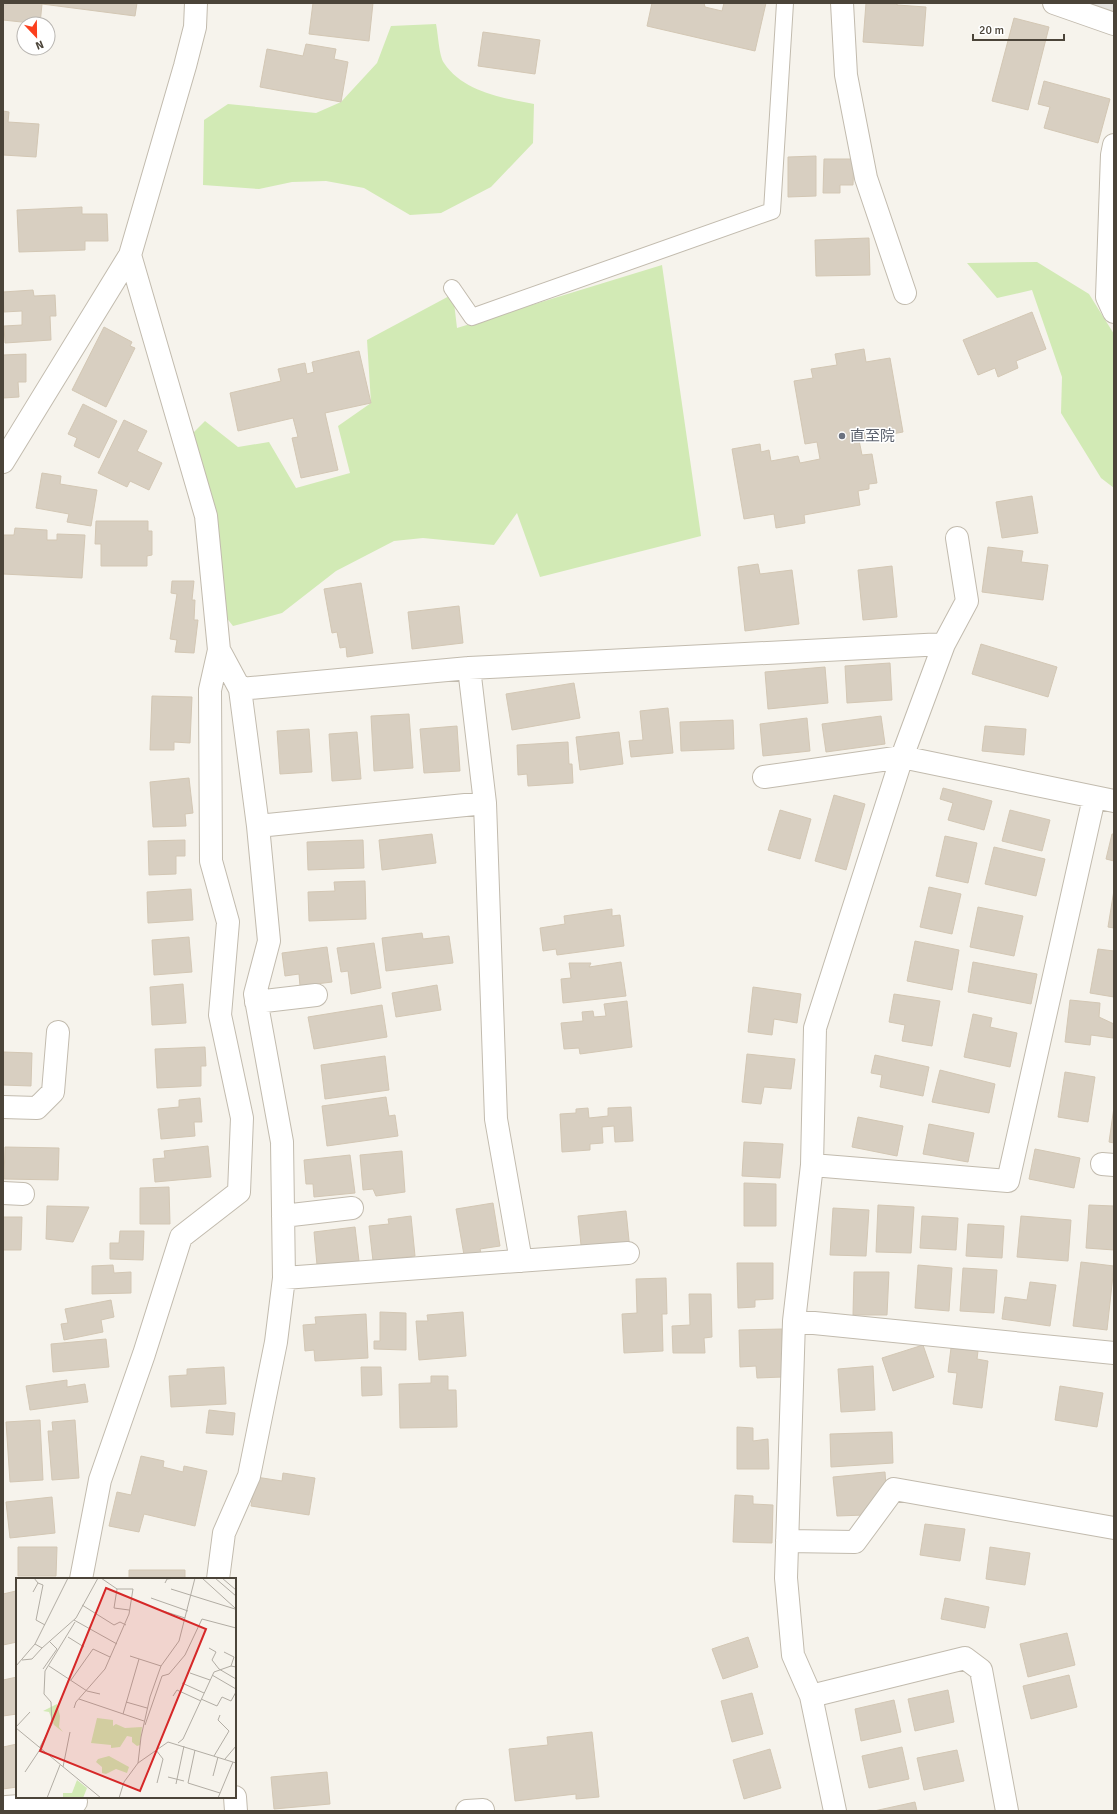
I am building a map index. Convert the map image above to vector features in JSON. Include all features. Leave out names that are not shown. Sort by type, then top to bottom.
[{"type":"street","points":[[5,455],[130,255],[185,66],[195,27],[196,3]]},
{"type":"street","points":[[842,3],[846,75],[866,178],[905,293]]},
{"type":"street","points":[[1054,3],[1114,24]]},
{"type":"street","points":[[1114,145],[1112,155],[1107,297],[1114,312]]},
{"type":"street","points":[[81,1578],[100,1480],[144,1354],[181,1237],[240,1192],[242,1118],[220,1015],[228,922],[211,861],[210,690],[219,650],[206,516],[130,255]]},
{"type":"street","points":[[834,1811],[811,1696],[793,1655],[786,1578],[794,1321],[812,1165],[815,1028],[902,757],[944,644],[967,601],[957,538]]},
{"type":"street","points":[[240,689],[468,668],[944,644]]},
{"type":"street","points":[[218,1578],[224,1533],[248,1476],[276,1342],[284,1278],[282,1142],[255,994],[269,941],[258,826],[240,689],[219,650]]},
{"type":"street","points":[[468,668],[485,803],[496,1119],[521,1261]]},
{"type":"street","points":[[764,776],[902,757],[1104,800],[1008,1181],[812,1165]]},
{"type":"street","points":[[258,826],[485,803]]},
{"type":"street","points":[[256,1002],[316,995]]},
{"type":"street","points":[[3,1107],[37,1108],[53,1092],[58,1032]]},
{"type":"street","points":[[283,1216],[352,1208]]},
{"type":"street","points":[[284,1278],[628,1253]]},
{"type":"street","points":[[794,1321],[1114,1353]]},
{"type":"street","points":[[787,1541],[856,1542],[894,1489],[1114,1528]]},
{"type":"street","points":[[811,1696],[965,1658],[981,1670],[1006,1811]]},
{"type":"street","points":[[235,1798],[236,1811]]},
{"type":"street","points":[[6,1807],[76,1803]]},
{"type":"lane","points":[[452,288],[472,317],[772,211],[784,3]]},
{"type":"green space","points":[[436,24],[442,60],[452,73],[462,81],[484,92],[534,104],[533,143],[491,187],[441,213],[410,215],[364,188],[326,181],[292,182],[259,189],[203,185],[204,120],[228,104],[316,113],[341,102],[377,63],[391,26]]},
{"type":"green space","points":[[1037,262],[1089,294],[1114,334],[1114,488],[1101,478],[1061,413],[1062,377],[1032,290],[997,298],[967,263]]},
{"type":"green space","points":[[662,265],[701,536],[540,577],[517,513],[494,545],[423,538],[394,541],[336,571],[282,613],[233,626],[214,602],[184,442],[205,421],[238,447],[269,442],[296,488],[350,473],[338,426],[371,403],[367,340],[453,294],[457,328]]},
{"type":"shaded area","points":[[1078,3],[1114,3],[1114,15]]},
{"type":"building","points":[[3,3],[137,3],[135,16],[42,4],[41,16],[16,16],[16,21],[3,20]]},
{"type":"building","points":[[313,3],[373,3],[369,41],[309,34]]},
{"type":"building","points":[[652,3],[704,3],[705,7],[722,11],[724,3],[766,3],[755,51],[647,26]]},
{"type":"building","points":[[866,3],[897,3],[897,5],[926,7],[923,46],[863,42]]},
{"type":"building","points":[[1014,18],[1049,27],[1028,110],[992,101]]},
{"type":"building","points":[[483,32],[540,40],[535,74],[478,66]]},
{"type":"building","points":[[306,44],[336,49],[334,59],[348,62],[341,102],[260,87],[267,49],[303,56]]},
{"type":"building","points":[[1044,81],[1110,99],[1098,143],[1044,128],[1050,107],[1038,104]]},
{"type":"building","points":[[3,111],[9,112],[8,122],[39,124],[36,157],[3,155]]},
{"type":"building","points":[[816,156],[816,196],[788,197],[788,157]]},
{"type":"building","points":[[824,159],[854,159],[853,185],[840,185],[840,193],[823,193]]},
{"type":"building","points":[[82,207],[82,214],[107,214],[108,241],[85,241],[85,250],[19,252],[17,210]]},
{"type":"building","points":[[869,238],[870,275],[816,276],[815,240]]},
{"type":"building","points":[[33,290],[34,296],[55,295],[56,316],[50,316],[51,340],[5,343],[4,326],[22,325],[22,311],[4,312],[3,292]]},
{"type":"building","points":[[1032,312],[1046,349],[1016,361],[1018,368],[998,377],[995,368],[978,375],[963,340]]},
{"type":"building","points":[[104,327],[132,342],[130,346],[135,348],[106,407],[72,390]]},
{"type":"building","name":"直至院","points":[[864,349],[866,362],[890,358],[903,432],[859,440],[862,455],[872,454],[877,483],[869,484],[869,489],[858,491],[860,505],[804,515],[805,523],[776,528],[774,514],[744,519],[732,449],[760,444],[761,452],[769,450],[771,461],[798,456],[800,463],[820,459],[817,442],[805,444],[794,381],[813,378],[811,369],[837,365],[835,354]]},
{"type":"building","points":[[359,351],[371,403],[325,413],[338,470],[301,478],[292,438],[298,437],[293,418],[238,431],[230,393],[281,381],[278,369],[305,363],[307,374],[314,372],[312,362]]},
{"type":"building","points":[[26,354],[26,382],[18,382],[19,397],[3,398],[3,355]]},
{"type":"building","points":[[83,404],[117,421],[99,458],[74,446],[77,438],[68,434]]},
{"type":"building","points":[[124,420],[147,431],[137,451],[162,463],[149,490],[130,481],[127,487],[98,473]]},
{"type":"building","points":[[42,473],[61,476],[60,484],[97,490],[91,526],[67,522],[69,514],[36,508]]},
{"type":"building","points":[[1032,496],[1038,533],[1002,538],[996,502]]},
{"type":"building","points":[[96,521],[148,521],[148,531],[152,531],[152,555],[147,556],[147,566],[101,566],[101,544],[95,544]]},
{"type":"building","points":[[15,528],[47,530],[47,540],[57,540],[57,534],[85,535],[82,578],[3,574],[3,535],[14,535]]},
{"type":"building","points":[[988,547],[1023,551],[1021,562],[1048,565],[1043,600],[982,592]]},
{"type":"building","points":[[758,564],[760,574],[792,570],[799,624],[745,631],[738,567]]},
{"type":"building","points":[[892,566],[897,617],[863,620],[858,570]]},
{"type":"building","points":[[172,581],[194,581],[192,600],[195,600],[194,620],[198,620],[194,653],[175,652],[177,640],[170,639],[177,594],[171,593]]},
{"type":"building","points":[[361,583],[373,653],[347,657],[346,647],[340,648],[337,632],[332,633],[324,589]]},
{"type":"building","points":[[459,606],[463,643],[412,649],[408,612]]},
{"type":"building","points":[[981,644],[1057,667],[1048,697],[972,674]]},
{"type":"building","points":[[890,663],[892,700],[847,703],[845,666]]},
{"type":"building","points":[[825,667],[828,703],[768,709],[765,672]]},
{"type":"building","points":[[574,683],[580,718],[512,730],[506,694]]},
{"type":"building","points":[[152,696],[192,697],[190,743],[174,742],[174,750],[150,750]]},
{"type":"building","points":[[668,708],[673,753],[631,757],[629,741],[643,740],[640,711]]},
{"type":"building","points":[[409,714],[413,768],[374,771],[371,716]]},
{"type":"building","points":[[881,716],[885,744],[826,752],[822,724]]},
{"type":"building","points":[[807,718],[810,751],[763,756],[760,724]]},
{"type":"building","points":[[733,720],[734,749],[681,751],[680,722]]},
{"type":"building","points":[[457,726],[460,771],[424,773],[420,729]]},
{"type":"building","points":[[985,726],[1026,729],[1024,755],[982,751]]},
{"type":"building","points":[[309,729],[312,772],[280,774],[277,731]]},
{"type":"building","points":[[357,732],[361,779],[332,781],[329,734]]},
{"type":"building","points":[[619,732],[623,764],[580,770],[576,737]]},
{"type":"building","points":[[568,742],[569,764],[572,764],[573,783],[528,786],[527,774],[518,775],[517,745]]},
{"type":"building","points":[[189,778],[193,813],[185,814],[186,826],[153,827],[150,782]]},
{"type":"building","points":[[943,788],[992,801],[984,830],[948,820],[953,803],[940,799]]},
{"type":"building","points":[[834,795],[865,804],[846,870],[815,861]]},
{"type":"building","points":[[780,810],[811,819],[800,859],[768,850]]},
{"type":"building","points":[[1010,810],[1050,820],[1042,851],[1002,841]]},
{"type":"building","points":[[432,834],[436,863],[382,870],[379,840]]},
{"type":"building","points":[[1112,834],[1114,834],[1114,861],[1106,859]]},
{"type":"building","points":[[945,836],[977,843],[968,883],[936,876]]},
{"type":"building","points":[[185,840],[185,856],[176,856],[176,874],[149,875],[148,841]]},
{"type":"building","points":[[363,840],[364,868],[308,870],[307,842]]},
{"type":"building","points":[[994,847],[1045,859],[1036,896],[985,884]]},
{"type":"building","points":[[365,881],[366,919],[309,921],[308,892],[335,891],[334,882]]},
{"type":"building","points":[[929,887],[961,894],[952,934],[920,927]]},
{"type":"building","points":[[191,889],[193,920],[148,923],[147,892]]},
{"type":"building","points":[[1114,890],[1114,928],[1108,927]]},
{"type":"building","points":[[978,907],[1023,916],[1014,956],[970,947]]},
{"type":"building","points":[[612,909],[612,916],[620,915],[624,946],[557,955],[556,949],[543,951],[540,928],[565,924],[564,916]]},
{"type":"building","points":[[422,933],[423,939],[449,936],[453,963],[386,971],[382,938]]},
{"type":"building","points":[[189,937],[192,972],[154,975],[152,940]]},
{"type":"building","points":[[915,941],[959,950],[952,990],[907,981]]},
{"type":"building","points":[[374,943],[381,988],[351,994],[348,971],[341,972],[337,948]]},
{"type":"building","points":[[327,947],[332,982],[300,986],[299,974],[285,976],[282,953]]},
{"type":"building","points":[[1098,949],[1114,951],[1114,997],[1090,993]]},
{"type":"building","points":[[621,962],[626,996],[563,1003],[561,979],[571,978],[569,963],[591,963],[589,967]]},
{"type":"building","points":[[973,962],[1037,974],[1031,1004],[968,992]]},
{"type":"building","points":[[183,984],[186,1023],[152,1025],[150,987]]},
{"type":"building","points":[[437,985],[441,1010],[396,1017],[392,993]]},
{"type":"building","points":[[753,987],[801,994],[797,1023],[774,1019],[772,1035],[748,1032]]},
{"type":"building","points":[[894,994],[940,1001],[932,1046],[902,1041],[905,1025],[889,1022]]},
{"type":"building","points":[[1070,1000],[1100,1003],[1099,1017],[1114,1024],[1113,1038],[1091,1035],[1090,1045],[1065,1042]]},
{"type":"building","points":[[627,1001],[632,1047],[580,1054],[579,1048],[564,1049],[561,1023],[583,1021],[582,1012],[593,1011],[594,1017],[606,1016],[604,1004]]},
{"type":"building","points":[[382,1005],[387,1037],[314,1049],[308,1017]]},
{"type":"building","points":[[973,1014],[992,1018],[990,1027],[1017,1033],[1010,1067],[964,1057]]},
{"type":"building","points":[[205,1047],[206,1066],[201,1066],[201,1086],[157,1088],[155,1049]]},
{"type":"building","points":[[3,1052],[32,1053],[31,1086],[3,1085]]},
{"type":"building","points":[[747,1054],[795,1059],[791,1089],[764,1087],[761,1104],[742,1102]]},
{"type":"building","points":[[875,1055],[929,1067],[923,1096],[880,1087],[882,1075],[871,1073]]},
{"type":"building","points":[[385,1056],[389,1090],[325,1099],[321,1065]]},
{"type":"building","points":[[940,1070],[995,1084],[989,1113],[932,1102]]},
{"type":"building","points":[[1065,1072],[1095,1077],[1088,1122],[1058,1117]]},
{"type":"building","points":[[386,1097],[389,1116],[395,1115],[398,1136],[327,1146],[322,1106]]},
{"type":"building","points":[[200,1098],[202,1122],[194,1122],[195,1136],[161,1139],[158,1109],[179,1107],[179,1100]]},
{"type":"building","points":[[631,1107],[633,1141],[615,1142],[614,1126],[602,1127],[603,1143],[590,1144],[590,1150],[562,1152],[560,1114],[576,1113],[576,1109],[588,1108],[589,1118],[608,1116],[608,1108]]},
{"type":"building","points":[[1114,1107],[1114,1143],[1109,1142]]},
{"type":"building","points":[[858,1117],[903,1126],[897,1156],[852,1147]]},
{"type":"building","points":[[929,1124],[974,1133],[968,1162],[923,1154]]},
{"type":"building","points":[[744,1142],[783,1144],[780,1178],[742,1176]]},
{"type":"building","points":[[208,1146],[211,1177],[155,1182],[153,1159],[165,1158],[164,1151]]},
{"type":"building","points":[[5,1147],[59,1148],[58,1180],[4,1179]]},
{"type":"building","points":[[1035,1149],[1080,1158],[1074,1188],[1029,1179]]},
{"type":"building","points":[[402,1151],[405,1192],[376,1196],[373,1189],[363,1190],[360,1155]]},
{"type":"building","points":[[350,1155],[355,1193],[314,1197],[313,1184],[306,1184],[304,1160]]},
{"type":"building","points":[[744,1183],[776,1184],[776,1226],[744,1226]]},
{"type":"building","points":[[169,1187],[170,1224],[140,1224],[140,1188]]},
{"type":"building","points":[[493,1203],[500,1246],[480,1249],[481,1253],[464,1255],[456,1209]]},
{"type":"building","points":[[878,1205],[914,1207],[911,1253],[876,1252]]},
{"type":"building","points":[[1089,1205],[1114,1206],[1114,1250],[1086,1248]]},
{"type":"building","points":[[47,1206],[89,1207],[73,1242],[46,1239]]},
{"type":"building","points":[[833,1208],[869,1210],[866,1256],[830,1255]]},
{"type":"building","points":[[626,1211],[630,1250],[582,1255],[578,1216]]},
{"type":"building","points":[[411,1216],[415,1256],[373,1261],[369,1226],[389,1224],[388,1219]]},
{"type":"building","points":[[922,1216],[958,1218],[956,1250],[920,1248]]},
{"type":"building","points":[[1021,1216],[1071,1220],[1068,1261],[1017,1257]]},
{"type":"building","points":[[3,1217],[22,1217],[21,1250],[3,1250]]},
{"type":"building","points":[[968,1224],[1004,1226],[1002,1258],[966,1256]]},
{"type":"building","points":[[355,1227],[359,1261],[317,1265],[314,1232]]},
{"type":"building","points":[[120,1231],[144,1231],[143,1260],[110,1259],[110,1243],[119,1243]]},
{"type":"building","points":[[1081,1262],[1114,1266],[1107,1330],[1073,1326]]},
{"type":"building","points":[[737,1263],[773,1263],[773,1299],[755,1300],[755,1307],[738,1308]]},
{"type":"building","points":[[113,1265],[114,1273],[131,1272],[131,1293],[92,1294],[92,1266]]},
{"type":"building","points":[[918,1265],[952,1268],[949,1311],[915,1308]]},
{"type":"building","points":[[963,1268],[997,1270],[994,1313],[960,1311]]},
{"type":"building","points":[[854,1272],[889,1272],[887,1315],[853,1315]]},
{"type":"building","points":[[666,1278],[667,1314],[662,1314],[663,1351],[624,1353],[622,1314],[637,1313],[636,1279]]},
{"type":"building","points":[[1030,1282],[1056,1285],[1050,1326],[1002,1319],[1005,1297],[1027,1300]]},
{"type":"building","points":[[689,1294],[711,1294],[712,1337],[704,1338],[705,1353],[673,1353],[672,1326],[690,1325]]},
{"type":"building","points":[[111,1300],[114,1317],[101,1320],[103,1332],[64,1340],[61,1324],[68,1323],[65,1309]]},
{"type":"building","points":[[380,1312],[406,1313],[406,1350],[374,1349],[374,1341],[380,1341]]},
{"type":"building","points":[[463,1312],[466,1356],[419,1360],[416,1321],[428,1321],[427,1315]]},
{"type":"building","points":[[366,1314],[368,1358],[315,1361],[314,1350],[305,1351],[303,1325],[316,1324],[315,1317]]},
{"type":"building","points":[[782,1329],[783,1377],[757,1378],[756,1366],[740,1367],[739,1330]]},
{"type":"building","points":[[106,1339],[109,1367],[53,1372],[51,1344]]},
{"type":"building","points":[[923,1345],[934,1377],[893,1391],[882,1358]]},
{"type":"building","points":[[951,1348],[978,1351],[977,1359],[988,1361],[982,1408],[953,1404],[957,1373],[948,1372]]},
{"type":"building","points":[[873,1366],[875,1410],[841,1412],[838,1369]]},
{"type":"building","points":[[224,1367],[226,1404],[171,1407],[169,1376],[187,1375],[187,1369]]},
{"type":"building","points":[[361,1367],[381,1367],[382,1395],[362,1396]]},
{"type":"building","points":[[431,1376],[448,1376],[448,1390],[456,1390],[457,1427],[400,1428],[399,1384],[431,1383]]},
{"type":"building","points":[[67,1380],[67,1387],[85,1384],[88,1402],[30,1410],[26,1386]]},
{"type":"building","points":[[1060,1386],[1103,1393],[1097,1427],[1055,1420]]},
{"type":"building","points":[[209,1410],[235,1413],[233,1435],[206,1433]]},
{"type":"building","points":[[40,1420],[43,1480],[10,1482],[6,1422]]},
{"type":"building","points":[[75,1420],[79,1478],[52,1480],[48,1431],[53,1431],[52,1422]]},
{"type":"building","points":[[737,1427],[753,1428],[753,1441],[768,1439],[769,1469],[737,1469]]},
{"type":"building","points":[[892,1432],[893,1463],[831,1467],[830,1434]]},
{"type":"building","points":[[141,1456],[164,1461],[163,1467],[183,1472],[184,1466],[207,1471],[195,1526],[144,1514],[139,1532],[109,1526],[117,1492],[131,1495]]},
{"type":"building","points":[[885,1472],[886,1487],[865,1515],[837,1516],[833,1477]]},
{"type":"building","points":[[283,1473],[315,1478],[309,1515],[251,1506],[256,1477],[282,1481]]},
{"type":"building","points":[[735,1495],[753,1496],[753,1504],[773,1505],[772,1543],[733,1542]]},
{"type":"building","points":[[52,1497],[55,1533],[10,1538],[6,1502]]},
{"type":"building","points":[[925,1524],[965,1529],[960,1561],[920,1555]]},
{"type":"building","points":[[18,1547],[57,1547],[56,1576],[18,1576]]},
{"type":"building","points":[[990,1547],[1030,1553],[1025,1585],[986,1579]]},
{"type":"building","points":[[129,1570],[185,1570],[185,1578],[129,1578]]},
{"type":"building","points":[[16,1591],[16,1642],[3,1645],[3,1594]]},
{"type":"building","points":[[945,1598],[989,1607],[985,1628],[941,1619]]},
{"type":"building","points":[[1067,1633],[1075,1665],[1028,1677],[1020,1644]]},
{"type":"building","points":[[748,1637],[758,1667],[723,1679],[712,1649]]},
{"type":"building","points":[[1069,1675],[1077,1707],[1031,1719],[1023,1686]]},
{"type":"building","points":[[16,1677],[16,1714],[3,1716],[3,1680]]},
{"type":"building","points":[[948,1690],[954,1722],[915,1731],[908,1699]]},
{"type":"building","points":[[752,1693],[763,1734],[732,1742],[721,1701]]},
{"type":"building","points":[[894,1700],[901,1732],[861,1741],[855,1709]]},
{"type":"building","points":[[592,1732],[599,1797],[576,1799],[576,1794],[515,1801],[509,1749],[548,1745],[547,1737]]},
{"type":"building","points":[[16,1744],[16,1787],[3,1789],[3,1747]]},
{"type":"building","points":[[902,1747],[909,1779],[869,1788],[862,1756]]},
{"type":"building","points":[[770,1749],[781,1788],[744,1799],[733,1760]]},
{"type":"building","points":[[957,1750],[964,1781],[924,1790],[917,1758]]},
{"type":"building","points":[[327,1772],[330,1804],[274,1809],[271,1777]]},
{"type":"building","points":[[915,1802],[917,1811],[874,1811]]},
{"type":"place","name":"直至院","points":[[842,436]]}]
